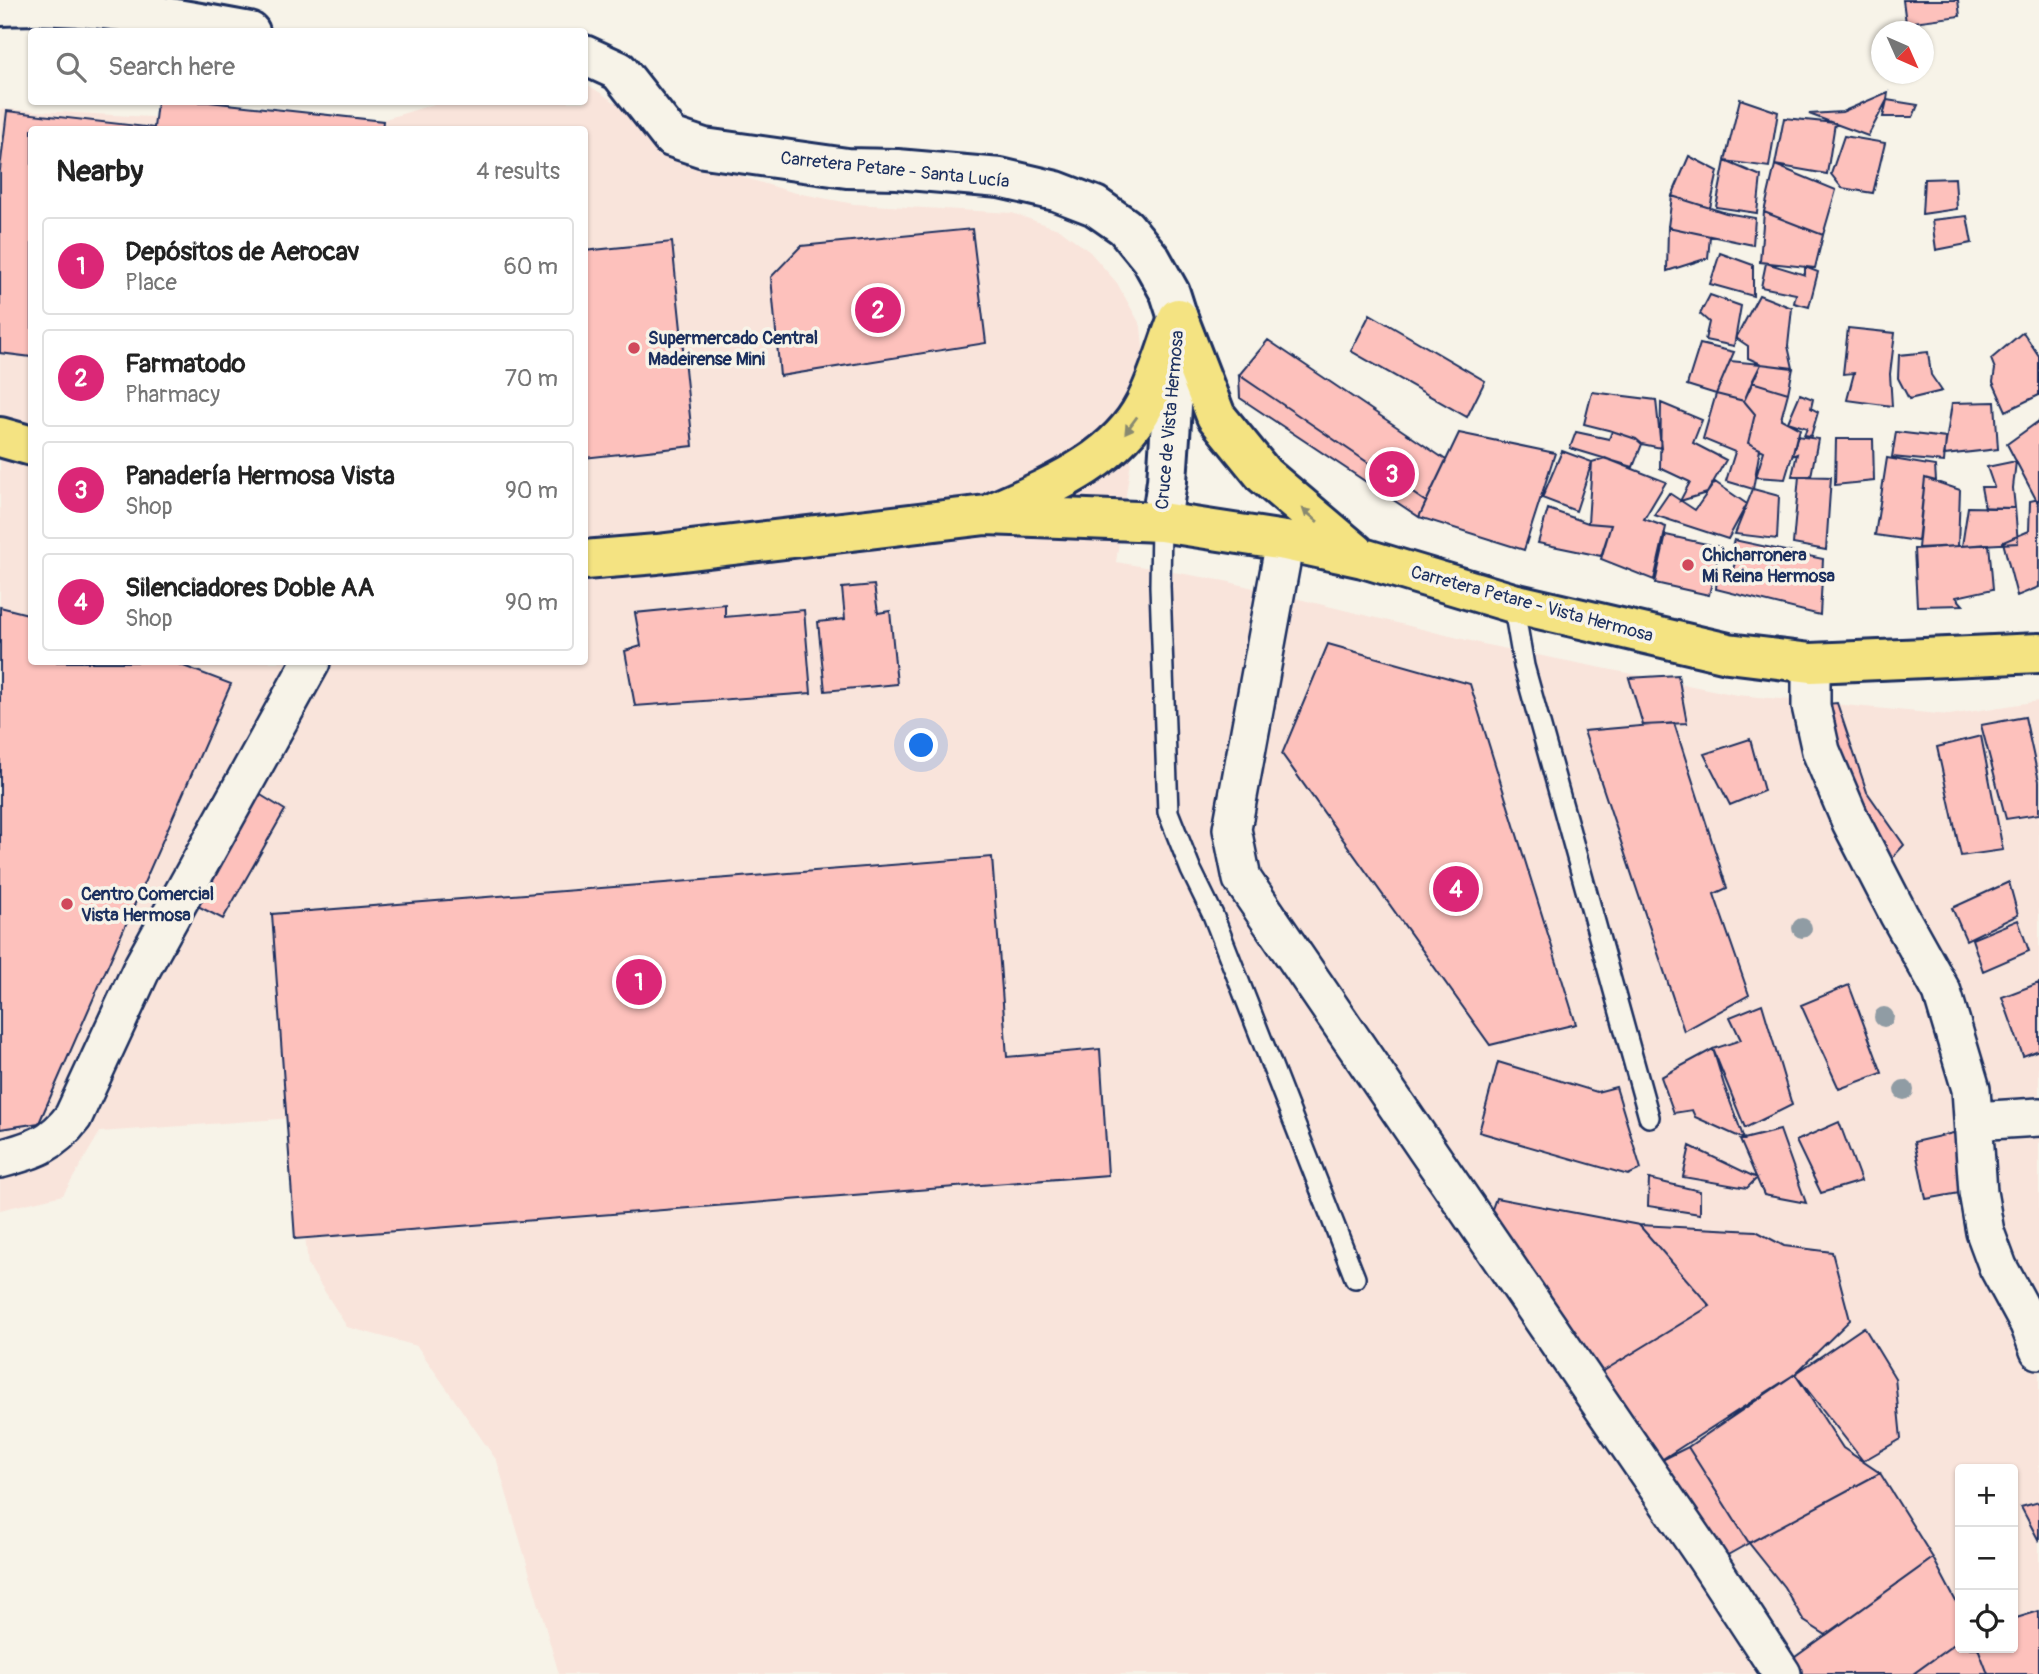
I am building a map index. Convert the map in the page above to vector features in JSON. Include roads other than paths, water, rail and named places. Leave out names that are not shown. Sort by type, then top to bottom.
[{"type":"main road","points":[[588,560],[986,515],[1052,486],[1076,472],[1127,432],[1145,405],[1178,318]]},
{"type":"main road","points":[[1178,318],[1197,373],[1216,416],[1264,475],[1363,558]]},
{"type":"main road","points":[[0,437],[28,445]]},
{"type":"main road","name":"Carretera Petare - Vista Hermosa","points":[[986,515],[1161,522],[1286,541],[1363,558],[1513,603],[1728,653],[1811,663],[2039,653]]},
{"type":"street","points":[[0,6],[35,4],[136,11],[228,28]]},
{"type":"street","name":"Carretera Petare - Santa Lucía","points":[[588,57],[618,71],[671,137],[704,148],[847,168],[897,169],[1000,178],[1056,191],[1095,206],[1125,227],[1151,259],[1170,293],[1178,318]]},
{"type":"street","name":"Cruce de Vista Hermosa","points":[[1161,522],[1167,481],[1178,318]]},
{"type":"street","points":[[1286,541],[1232,829],[1242,879],[1706,1558],[1782,1674]]},
{"type":"street","points":[[1811,663],[1811,706],[1821,751],[1851,822],[1942,992],[1971,1089],[1978,1192],[1985,1232],[1998,1267],[2029,1324],[2039,1350]]},
{"type":"street","points":[[0,1159],[38,1148],[61,1133],[73,1117],[143,966],[309,665]]},
{"type":"street","points":[[1974,1121],[2039,1117]]},
{"type":"lane","points":[[1161,522],[1160,586],[1168,812],[1191,870],[1213,915],[1355,1278]]},
{"type":"lane","points":[[1513,603],[1524,666],[1648,1117]]},
{"type":"place","name":"Farmatodo","points":[[878,310]]},
{"type":"place","name":"Supermercado Central Madeirense Mini","points":[[634,348]]},
{"type":"place","name":"Panadería Hermosa Vista","points":[[1392,474]]},
{"type":"place","name":"Chicharronera Mi Reina Hermosa","points":[[1688,565]]},
{"type":"place","name":"Silenciadores Doble AA","points":[[1456,889]]},
{"type":"place","name":"Centro Comercial Vista Hermosa","points":[[67,904]]},
{"type":"place","name":"Depósitos de Aerocav","points":[[639,982]]}]
